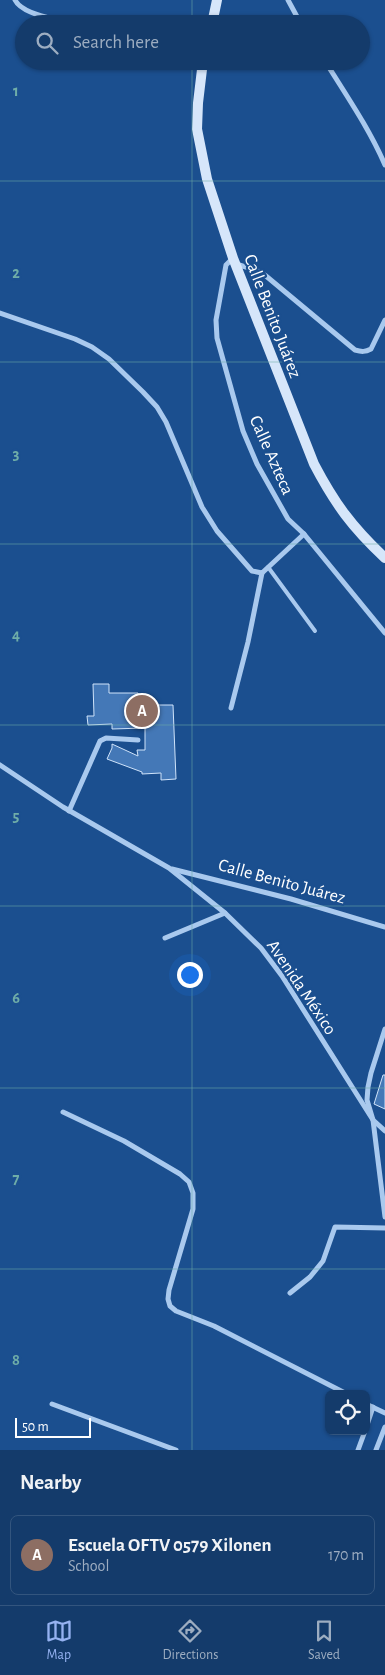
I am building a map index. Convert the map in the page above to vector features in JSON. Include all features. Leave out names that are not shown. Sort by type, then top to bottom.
[{"type":"main road","points":[[214,15],[218,0]]},
{"type":"main road","name":"Calle Benito Juárez","points":[[202,70],[198,120],[200,146],[207,179],[234,261],[314,464],[329,493],[345,517],[385,558]]},
{"type":"street","points":[[15,0],[26,11],[41,15]]},
{"type":"street","points":[[288,0],[296,15]]},
{"type":"street","points":[[331,70],[379,150],[385,165]]},
{"type":"street","points":[[234,261],[266,276],[356,350],[361,352],[371,349],[385,320]]},
{"type":"street","name":"Calle Azteca","points":[[234,261],[226,265],[221,284],[216,320],[217,338],[244,431],[257,464],[288,519],[304,534],[385,633]]},
{"type":"street","points":[[0,313],[76,339],[92,347],[109,359],[143,392],[157,407],[166,422],[208,519],[252,571],[262,573]]},
{"type":"street","points":[[231,708],[248,642],[262,573],[304,534]]},
{"type":"street","points":[[69,811],[100,741],[106,738],[138,740]]},
{"type":"street","name":"Avenida México","points":[[0,764],[69,811],[170,868],[225,913],[261,948],[282,976],[373,1120],[385,1130]]},
{"type":"street","name":"Calle Benito Juárez","points":[[170,868],[291,899],[385,927]]},
{"type":"street","points":[[165,938],[225,913]]},
{"type":"street","points":[[385,1030],[368,1087],[367,1100],[373,1120],[385,1217]]},
{"type":"street","points":[[63,1112],[124,1141],[180,1174],[189,1182],[193,1193],[193,1209],[169,1290],[168,1299],[170,1306],[176,1311],[214,1326],[339,1390]]},
{"type":"street","points":[[290,1293],[310,1277],[323,1261],[335,1227],[385,1228]]},
{"type":"street","points":[[52,1404],[176,1450]]},
{"type":"street","points":[[370,1406],[385,1413]]},
{"type":"street","points":[[370,1416],[373,1407]]},
{"type":"street","points":[[376,1450],[385,1427]]},
{"type":"street","points":[[358,1450],[364,1435]]},
{"type":"lane","points":[[268,567],[315,631]]},
{"type":"building","points":[[93,684],[109,684],[109,693],[138,693],[138,705],[173,705],[176,779],[161,780],[161,773],[142,774],[142,772],[107,759],[112,744],[138,756],[137,750],[145,750],[145,728],[112,729],[112,724],[88,725],[87,716],[94,716]]},
{"type":"building","points":[[383,1075],[385,1075],[385,1109],[374,1104]]},
{"type":"place","name":"Escuela OFTV 0579 Xilonen","points":[[142,711]]}]
